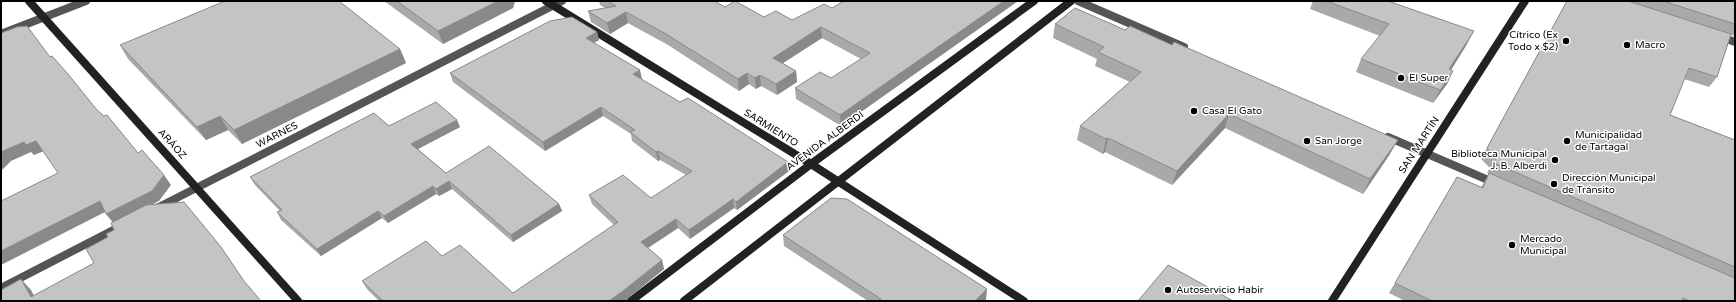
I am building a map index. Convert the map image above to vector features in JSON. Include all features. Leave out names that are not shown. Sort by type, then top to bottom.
[{"type":"street","name":"ARÁOZ","points":[[29,1],[298,301]]},
{"type":"street","points":[[1,34],[86,1]]},
{"type":"street","name":"WARNES","points":[[148,212],[549,3],[562,1]]},
{"type":"street","name":"AVENIDA ALBERDI","points":[[631,301],[811,164],[1034,1]]},
{"type":"street","points":[[684,301],[1071,1]]},
{"type":"street","points":[[1078,1],[1194,52]]},
{"type":"street","name":"SAN MARTÍN","points":[[1332,301],[1525,1]]},
{"type":"street","name":"SARMIENTO","points":[[549,3],[811,164],[1024,301]]},
{"type":"street","points":[[1713,35],[1735,42]]},
{"type":"street","points":[[1383,134],[1500,185]]},
{"type":"street","points":[[1,288],[134,219]]},
{"type":"building","points":[[225,1],[339,1],[400,49],[234,130],[220,116],[197,127],[120,45]]},
{"type":"building","points":[[397,1],[498,1],[438,31]]},
{"type":"building","points":[[608,1],[714,1],[725,7],[735,1],[764,17],[776,11],[792,20],[824,4],[832,8],[844,1],[1004,1],[840,115],[795,88],[820,72],[831,78],[870,53],[821,27],[773,58],[796,71],[776,84],[760,75],[755,78],[747,73],[738,79],[666,34],[626,12],[607,23],[588,11],[616,6]]},
{"type":"building","points":[[1326,1],[1388,1],[1474,31],[1449,69],[1453,71],[1440,90],[1361,59],[1389,24]]},
{"type":"building","points":[[1567,1],[1628,1],[1731,34],[1717,77],[1689,68],[1670,115],[1735,140],[1735,267],[1494,163],[1496,158],[1487,148]]},
{"type":"building","points":[[1663,1],[1735,1],[1735,24]]},
{"type":"building","points":[[1075,8],[1125,30],[1130,26],[1172,45],[1174,42],[1398,140],[1370,179],[1229,114],[1177,171],[1080,126],[1141,72],[1098,52],[1104,47],[1055,24]]},
{"type":"building","points":[[572,17],[597,32],[586,38],[640,70],[633,74],[680,102],[688,98],[788,162],[736,202],[733,199],[689,230],[676,219],[641,242],[662,260],[609,301],[383,301],[362,281],[426,241],[442,256],[460,245],[513,293],[618,222],[589,195],[623,175],[651,198],[692,171],[658,151],[656,152],[630,132],[635,130],[601,107],[543,142],[450,73],[550,21]]},
{"type":"building","points":[[27,26],[50,57],[52,56],[68,74],[97,110],[104,116],[107,115],[138,153],[142,150],[164,175],[152,191],[106,214],[100,201],[1,251],[1,201],[58,173],[36,141],[26,145],[24,142],[1,153],[1,33],[17,27]]},
{"type":"building","points":[[436,102],[457,120],[411,144],[446,173],[489,146],[559,204],[511,235],[449,181],[436,189],[433,186],[384,216],[378,211],[317,249],[277,212],[282,210],[250,177],[374,113],[389,126]]},
{"type":"building","name":"Mercado Municipal","points":[[1489,173],[1735,278],[1735,301],[1690,301],[1683,298],[1682,301],[1432,301],[1395,283],[1457,177],[1483,188]]},
{"type":"building","points":[[831,198],[847,199],[987,289],[975,301],[878,301],[881,299],[783,235]]},
{"type":"building","points":[[184,202],[221,247],[244,281],[261,301],[1,301],[1,290],[21,279],[31,297],[94,263],[86,249],[108,237],[106,234],[114,230],[111,223],[146,205]]},
{"type":"building","points":[[1168,265],[1233,301],[1138,301]]},
{"type":"place","name":"Cítrico (Ex Todo x $2)","points":[[1566,41]]},
{"type":"place","name":"Macro","points":[[1627,45]]},
{"type":"place","name":"El Super","points":[[1401,78]]},
{"type":"place","name":"Casa El Gato","points":[[1194,111]]},
{"type":"place","name":"San Jorge","points":[[1307,141]]},
{"type":"place","name":"Municipalidad de Tartagal","points":[[1567,141]]},
{"type":"place","name":"Biblioteca Municipal J. B. Alberdi","points":[[1555,160]]},
{"type":"place","name":"Dirección Municipal de Tránsito","points":[[1554,184]]},
{"type":"place","name":"Mercado Municipal","points":[[1512,245]]},
{"type":"place","name":"Autoservicio Habir","points":[[1168,290]]}]
